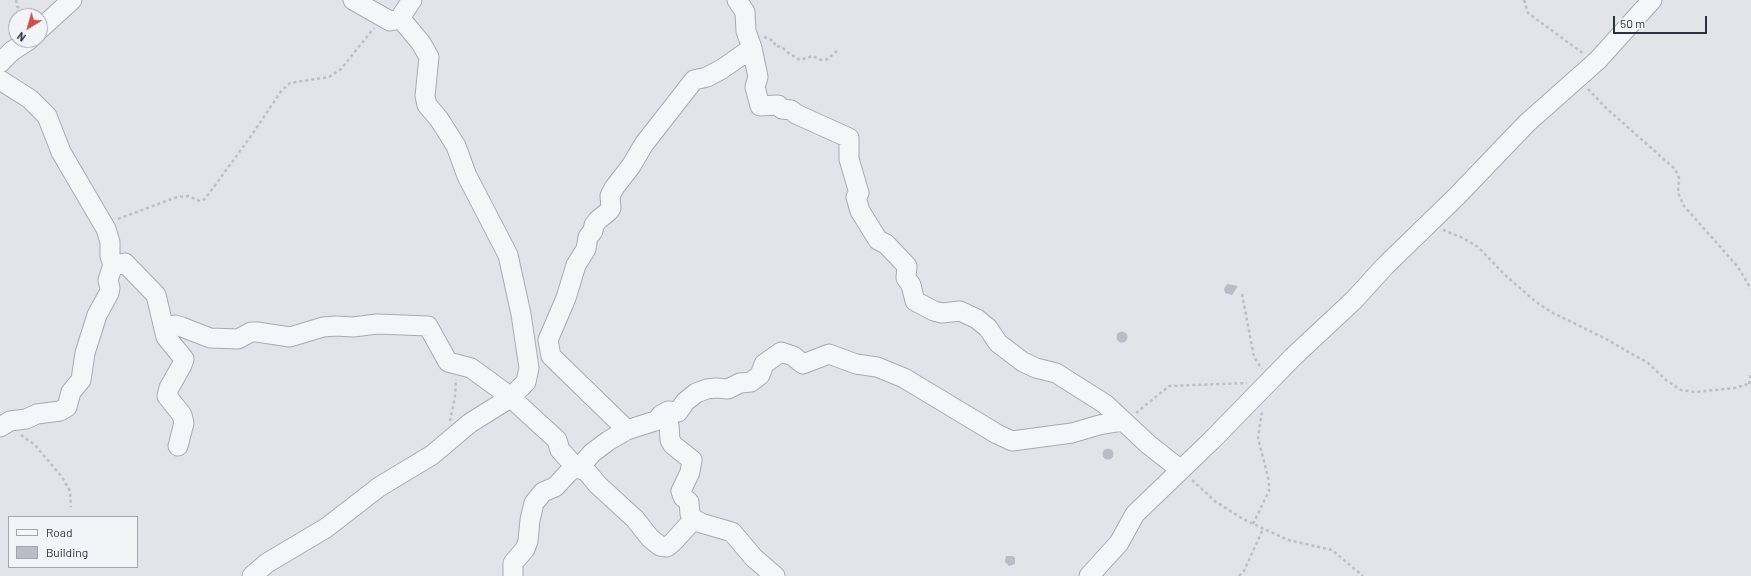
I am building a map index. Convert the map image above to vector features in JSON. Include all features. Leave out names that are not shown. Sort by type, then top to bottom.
[{"type":"street","points":[[48,22],[72,0]]},
{"type":"street","points":[[252,576],[267,563],[326,528],[379,487],[422,461],[452,440],[470,423],[510,398],[526,382],[528,368],[522,314],[508,255],[467,176],[453,140],[439,119],[427,105],[425,96],[428,57],[421,43],[392,18],[353,0]]},
{"type":"street","points":[[392,18],[402,15],[412,0]]},
{"type":"street","points":[[737,0],[745,12],[758,77],[754,87],[760,106],[778,105],[782,109],[791,110],[796,114],[849,138],[849,159],[859,194],[856,197],[860,211],[878,240],[886,244],[907,266],[906,278],[911,285],[915,301],[934,311],[942,313],[960,311],[966,312],[988,328],[998,343],[1023,362],[1036,368],[1056,373],[1099,400],[1154,450],[1181,470]]},
{"type":"street","points":[[1089,576],[1119,543],[1135,514],[1181,470],[1293,357],[1354,300],[1385,266],[1527,123],[1595,62],[1652,0]]},
{"type":"street","points":[[627,430],[551,356],[548,340],[566,298],[576,265],[586,249],[588,237],[593,231],[594,225],[611,208],[610,196],[614,188],[631,166],[644,144],[694,80],[707,77],[722,69],[750,41]]},
{"type":"street","points":[[0,63],[17,48]]},
{"type":"street","points":[[0,80],[30,99],[47,116],[61,152],[83,187],[106,229],[110,242],[110,256],[114,265],[108,280],[110,293],[97,315],[86,353],[81,380],[71,392],[67,407],[60,411],[38,414],[18,421],[7,422],[0,427]]},
{"type":"street","points":[[114,265],[125,263],[156,294],[166,337],[184,359],[168,388],[167,396],[182,415],[184,423],[178,446]]},
{"type":"street","points":[[164,327],[175,325],[182,326],[210,338],[238,338],[251,332],[290,337],[323,327],[336,326],[353,327],[376,324],[412,327],[426,326],[433,332],[448,362],[471,368],[501,389],[557,440],[560,450],[578,468],[587,472],[598,485],[635,519],[650,538],[660,546],[667,547],[694,519]]},
{"type":"street","points":[[656,421],[661,415],[668,411],[678,412],[685,402],[696,393],[706,389],[728,389],[740,383],[751,382],[760,375],[764,364],[781,352],[793,356],[803,364],[829,354],[856,364],[877,367],[904,378],[997,434],[1012,441],[1072,433],[1099,425],[1122,421]]},
{"type":"street","points":[[513,576],[513,563],[525,549],[528,541],[530,520],[534,503],[544,492],[555,487],[571,470],[578,468],[598,449],[627,430],[661,419],[666,420],[670,440],[673,445],[692,460],[690,472],[681,491],[683,497],[689,502],[690,514],[694,519],[701,523],[732,532],[754,558],[775,576]]},
{"type":"path","points":[[1524,0],[1528,12],[1595,62]]},
{"type":"path","points":[[103,225],[177,196],[188,196],[200,201],[205,199],[251,136],[282,90],[290,83],[329,77],[341,69],[392,18]]},
{"type":"path","points":[[750,41],[765,37],[774,41],[776,46],[782,47],[800,60],[813,56],[821,60],[828,59],[838,50]]},
{"type":"path","points":[[1581,75],[1595,97],[1675,169],[1679,178],[1678,193],[1684,206],[1738,267],[1751,288]]},
{"type":"path","points":[[1431,221],[1441,229],[1463,238],[1478,247],[1505,275],[1536,302],[1553,313],[1604,338],[1648,363],[1666,380],[1681,390],[1695,392],[1735,388],[1750,384],[1751,374]]},
{"type":"path","points":[[1242,294],[1255,361],[1271,380]]},
{"type":"path","points":[[448,362],[456,378],[455,397],[450,418],[452,440]]},
{"type":"path","points":[[1122,421],[1148,404],[1169,386],[1271,380]]},
{"type":"path","points":[[1253,524],[1269,491],[1269,481],[1258,438],[1263,406]]},
{"type":"path","points":[[18,421],[19,433],[35,445],[43,454],[70,491],[71,507]]},
{"type":"path","points":[[1181,470],[1216,502],[1253,524],[1288,540],[1332,550],[1363,576]]},
{"type":"path","points":[[1239,576],[1244,571],[1263,529]]},
{"type":"building","points":[[1227,284],[1238,286],[1232,295],[1225,293],[1224,289]]},
{"type":"building","points":[[1122,331],[1126,333],[1128,337],[1126,341],[1122,343],[1118,341],[1116,337],[1118,333]]},
{"type":"building","points":[[1106,449],[1110,449],[1112,450],[1112,458],[1106,459],[1103,456],[1103,452]]},
{"type":"building","points":[[1006,556],[1013,556],[1015,558],[1015,564],[1009,566],[1005,562]]}]
